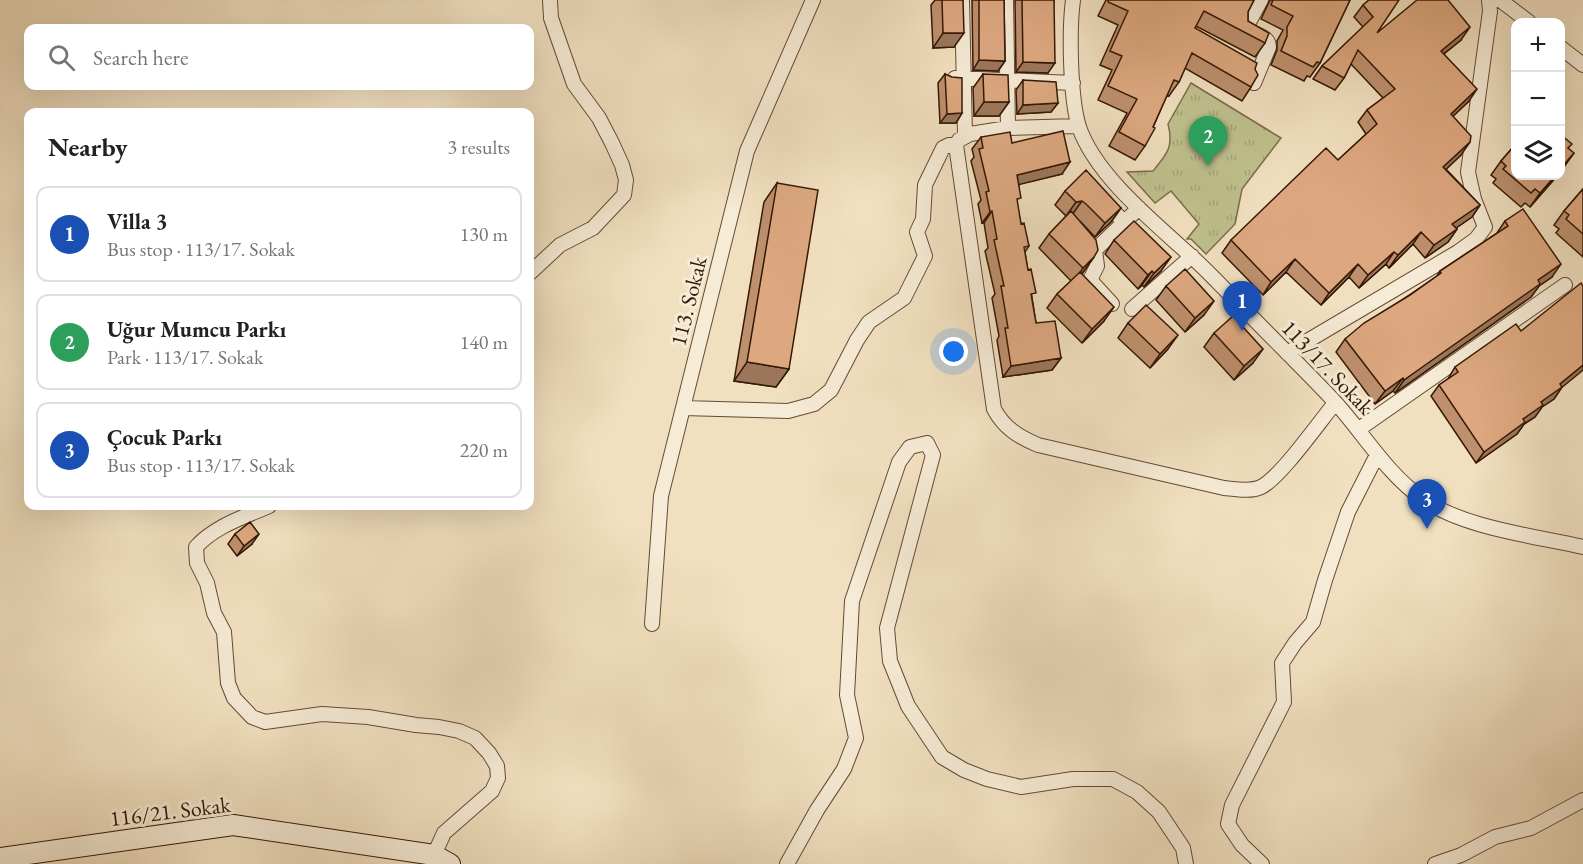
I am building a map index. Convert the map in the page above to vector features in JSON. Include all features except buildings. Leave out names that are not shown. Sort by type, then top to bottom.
[{"type":"street","points":[[534,269],[560,245],[593,228],[624,195],[626,180],[622,165],[599,118],[574,84],[550,18],[550,0]]},
{"type":"street","name":"113. Sokak","points":[[652,624],[661,496],[747,151],[813,0]]},
{"type":"street","points":[[962,0],[964,79],[961,140],[994,409],[1000,420],[1013,433],[1038,445],[1224,488],[1255,490],[1262,487],[1276,474],[1335,403]]},
{"type":"street","points":[[1006,0],[1008,128]]},
{"type":"street","name":"113/17. Sokak","points":[[1073,0],[1073,83],[1079,126],[1104,169],[1139,208],[1192,256],[1287,353],[1359,429],[1377,455],[1422,499],[1444,512],[1472,522],[1583,547]]},
{"type":"street","points":[[1254,83],[1269,47],[1269,42],[1265,38],[1251,32],[1248,28],[1261,0]]},
{"type":"street","points":[[1287,353],[1458,252],[1476,239],[1485,227],[1473,199],[1468,172],[1490,11],[1489,0]]},
{"type":"street","points":[[1500,0],[1524,18]]},
{"type":"street","points":[[1565,51],[1583,65]]},
{"type":"street","points":[[946,78],[1073,83]]},
{"type":"street","points":[[682,408],[788,411],[814,404],[831,390],[869,322],[904,298],[925,256],[917,232],[923,219],[925,185],[943,148],[961,140],[1008,128],[1079,126]]},
{"type":"street","points":[[1092,189],[1148,247]]},
{"type":"street","points":[[1095,250],[1139,208]]},
{"type":"street","points":[[1078,233],[1095,250],[1097,266],[1090,280],[1112,304]]},
{"type":"street","points":[[1132,309],[1192,256]]},
{"type":"street","points":[[1359,429],[1565,285]]},
{"type":"street","points":[[787,864],[817,810],[844,769],[856,738],[847,695],[852,601],[898,462],[910,447],[927,443],[933,455],[887,628],[890,661],[908,706],[942,757],[964,770],[987,779],[1022,787],[1073,779],[1113,779],[1137,792],[1159,812],[1183,848],[1186,864]]},
{"type":"street","points":[[1262,864],[1242,845],[1228,824],[1232,805],[1284,702],[1282,663],[1313,622],[1324,580],[1348,512],[1377,455]]},
{"type":"street","points":[[260,510],[231,522],[205,537],[196,547],[196,563],[207,583],[214,613],[224,632],[228,683],[234,698],[252,717],[265,722],[322,714],[368,717],[449,729],[475,738],[497,766],[498,778],[492,791],[444,833],[442,860]]},
{"type":"street","points":[[1435,864],[1464,859],[1495,837],[1531,828],[1583,800]]},
{"type":"street","name":"116/21. Sokak","points":[[0,858],[233,825],[442,860]]},
{"type":"green space","points":[[1191,83],[1281,138],[1242,189],[1235,224],[1206,254],[1191,239],[1187,239],[1199,224],[1171,191],[1155,203],[1127,172],[1153,171],[1162,160],[1170,144],[1168,124]]},
{"type":"place","name":"Uğur Mumcu Parkı","points":[[1208,166]]},
{"type":"place","name":"Villa 3","points":[[1242,331]]},
{"type":"place","name":"Çocuk Parkı","points":[[1427,529]]}]
